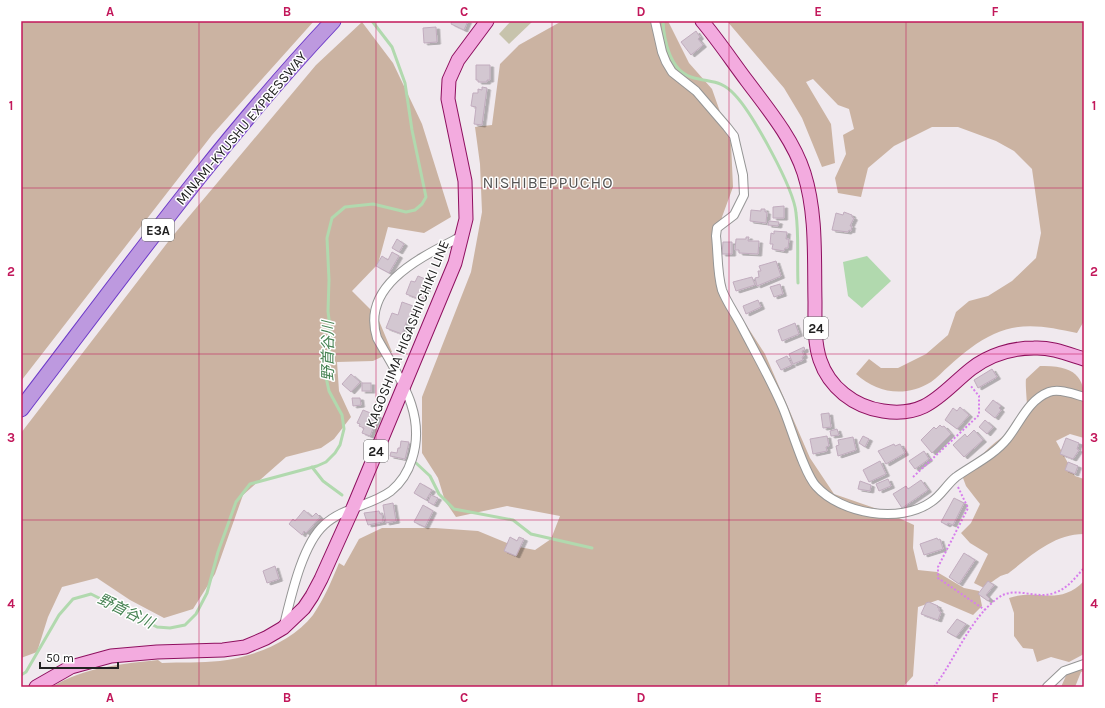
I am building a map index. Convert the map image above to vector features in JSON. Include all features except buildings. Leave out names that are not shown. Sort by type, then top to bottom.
[{"type":"highway","name":"MINAMI-KYUSHU EXPRESSWAY","points":[[21,409],[187,192],[236,131],[300,56],[334,21]]},
{"type":"main road","name":"KAGOSHIMA HIGASHIICHIKI LINE","points":[[36,687],[71,667],[90,661],[129,654],[203,652],[244,647],[266,638],[283,628],[304,608],[322,579],[455,263],[466,219],[465,181],[448,99],[449,80],[458,60],[487,21]]},
{"type":"main road","name":"24","points":[[702,21],[780,127],[795,152],[804,174],[814,227],[816,344],[826,372],[843,394],[854,402],[882,411],[900,412],[927,406],[985,360],[1011,350],[1048,348],[1084,359]]},
{"type":"street","points":[[655,21],[662,52],[672,72],[696,91],[734,136],[745,185],[744,195],[740,207],[734,215],[717,228],[716,236],[722,290],[783,407],[810,475],[816,486],[839,503],[850,508],[874,514],[894,513],[915,509],[930,503],[939,496],[954,478],[994,451],[1007,439],[1034,402],[1049,392],[1059,391],[1084,397]]},
{"type":"street","points":[[283,628],[306,552],[313,537],[324,525],[353,508],[366,504],[390,491],[408,473],[416,448],[416,420],[413,406],[377,338],[373,326],[374,313],[379,299],[405,268],[463,235]]},
{"type":"street","points":[[1047,687],[1064,671],[1084,664]]},
{"type":"path","points":[[913,477],[979,414],[979,396],[963,376]]},
{"type":"path","points":[[954,478],[968,508],[938,567],[938,578],[985,610]]},
{"type":"path","points":[[934,687],[985,610],[997,598],[1006,593],[1018,592],[1052,594],[1070,583],[1084,568]]},
{"type":"shaded area","points":[[21,21],[314,21],[212,135],[21,381]]},
{"type":"shaded area","points":[[511,21],[533,21],[509,44],[499,34]]},
{"type":"shaded area","points":[[562,21],[668,21],[689,63],[712,89],[731,143],[733,187],[722,217],[717,269],[732,303],[765,354],[810,458],[834,494],[886,512],[914,525],[913,548],[918,570],[937,572],[964,588],[979,591],[982,606],[973,615],[938,600],[918,607],[913,676],[903,687],[52,687],[64,680],[90,671],[131,663],[158,660],[162,663],[220,661],[246,656],[271,647],[294,633],[313,615],[331,583],[339,563],[344,566],[359,539],[382,528],[435,528],[478,531],[514,546],[535,550],[551,539],[560,516],[507,506],[456,517],[445,501],[438,478],[422,453],[422,397],[471,272],[482,212],[480,164],[475,127],[492,125],[500,64],[519,45]]},
{"type":"shaded area","points":[[727,21],[1084,21],[1084,321],[1077,333],[1035,326],[1025,326],[1004,330],[982,340],[970,348],[936,379],[921,387],[901,392],[873,386],[856,374],[869,359],[881,368],[898,368],[926,354],[948,335],[956,312],[969,301],[988,296],[1012,281],[1036,258],[1041,233],[1032,169],[1014,151],[996,141],[958,127],[932,127],[894,146],[868,168],[861,197],[838,193],[835,178],[846,154],[843,135],[854,129],[849,109],[838,105],[813,79],[806,82],[831,124],[835,163],[822,167],[802,118],[784,88]]},
{"type":"shaded area","points":[[362,22],[393,63],[422,124],[451,217],[424,233],[388,227],[378,264],[352,291],[377,316],[392,352],[373,361],[337,362],[339,391],[351,417],[334,439],[321,448],[286,457],[243,495],[215,574],[193,609],[164,618],[130,600],[97,578],[62,587],[48,617],[37,652],[21,658],[21,433],[171,238],[316,65]]},
{"type":"shaded area","points":[[867,256],[891,281],[862,308],[848,296],[843,262]]},
{"type":"shaded area","points":[[1040,366],[1058,367],[1070,371],[1078,377],[1083,386],[1085,397],[1084,438],[1070,434],[1056,441],[1075,476],[1084,479],[1084,534],[1073,535],[1053,542],[1035,553],[1009,573],[1000,576],[984,588],[974,583],[988,554],[970,543],[961,533],[971,523],[980,504],[966,486],[963,478],[985,452],[1023,420],[1027,412],[1026,379]]},
{"type":"shaded area","points":[[1084,581],[1084,654],[1069,662],[1051,657],[1037,662],[1033,649],[1023,648],[1014,636],[1014,613],[1009,598],[1020,595],[1048,596],[1066,593],[1075,589]]},
{"type":"shaded area","points":[[1084,664],[1084,671],[1081,672],[1075,687],[1061,687],[1069,669]]},
{"type":"waterway","name":"野首谷川","points":[[21,675],[26,672],[59,615],[73,599],[91,594],[157,627],[170,628],[185,625],[196,614],[207,593],[218,552],[236,502],[250,484],[317,466],[326,462],[335,453],[340,445],[344,429],[342,415],[329,391],[326,377],[331,337],[328,311],[329,280],[327,238],[332,218],[345,207],[373,204],[406,212],[415,210],[422,204],[426,197],[412,130],[405,83],[392,47],[372,21]]},
{"type":"waterway","points":[[663,21],[667,46],[673,61],[678,68],[691,77],[715,82],[730,90],[742,104],[771,151],[794,201],[797,230],[798,283]]},
{"type":"waterway","points":[[416,463],[430,476],[439,494],[454,509],[513,520],[531,534],[592,548]]},
{"type":"waterway","points":[[312,467],[323,481],[342,495]]},
{"type":"district","name":"NISHIBEPPUCHO","points":[[548,182]]}]
